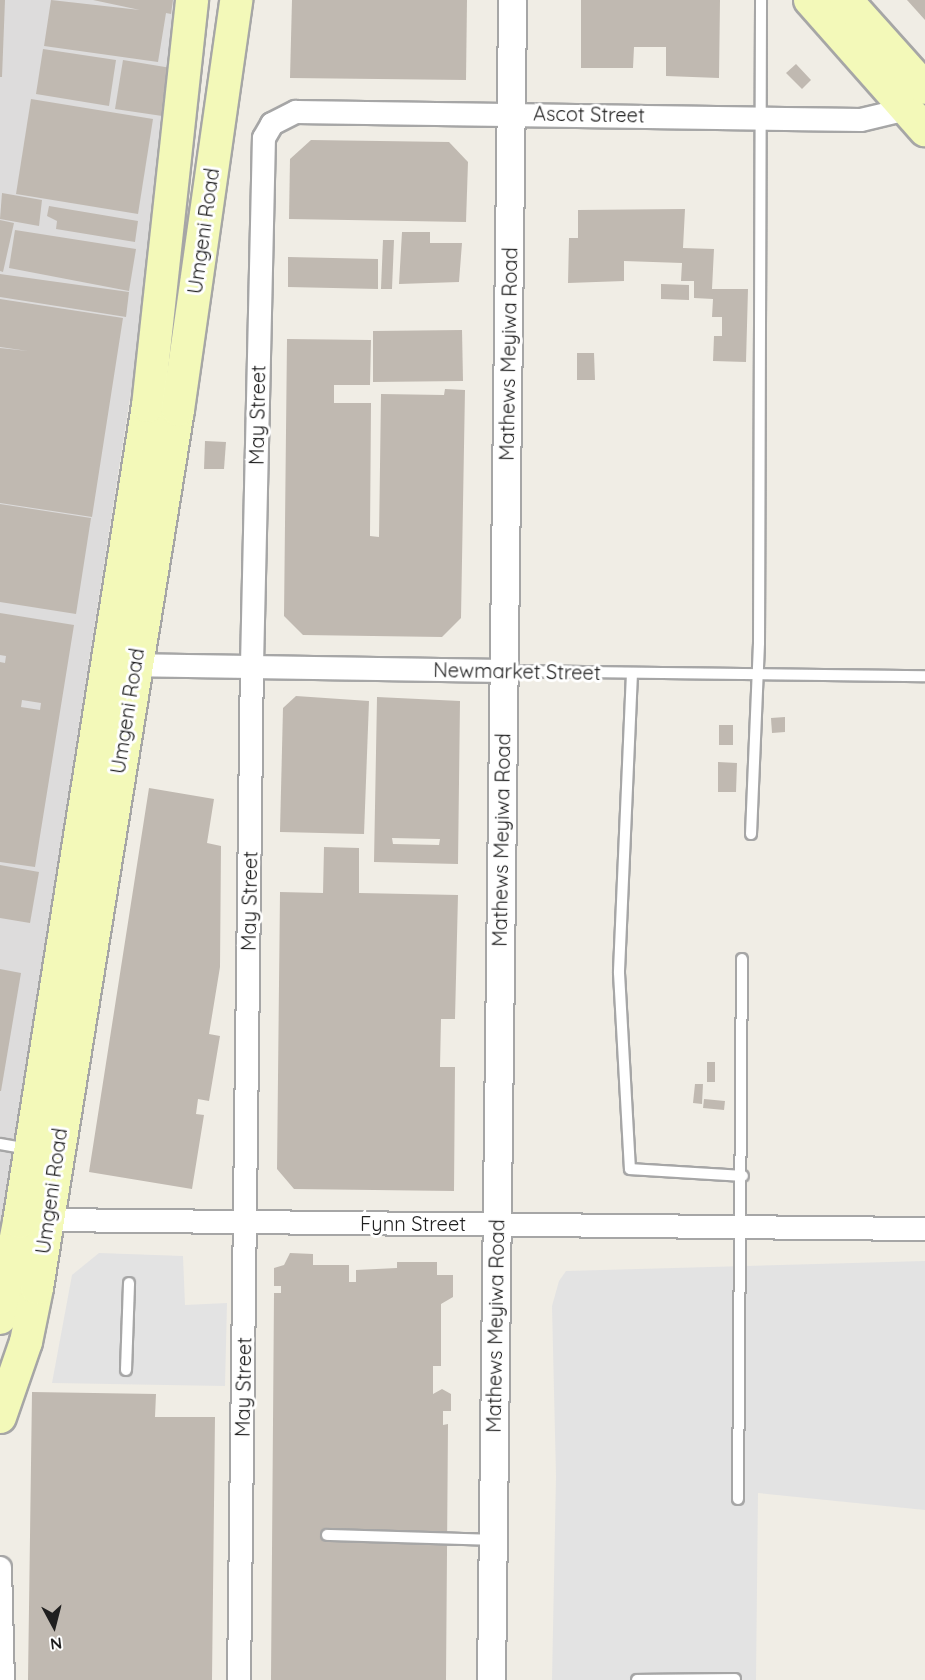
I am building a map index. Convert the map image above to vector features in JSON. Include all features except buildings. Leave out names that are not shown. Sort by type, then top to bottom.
[{"type":"main road","name":"Umgeni Road","points":[[147,501],[178,410],[236,0]]},
{"type":"main road","points":[[810,0],[919,109]]},
{"type":"main road","points":[[846,0],[919,109]]},
{"type":"main road","name":"Umgeni Road","points":[[0,1417],[26,1342],[46,1221],[122,665],[147,501],[148,406],[190,12]]},
{"type":"main road","points":[[190,12],[231,32]]},
{"type":"main road","points":[[148,406],[178,410]]},
{"type":"main road","name":"Umgeni Road","points":[[0,1318],[122,665]]},
{"type":"street","name":"Mathews Meyiwa Road","points":[[491,1680],[512,0]]},
{"type":"street","name":"Ascot Street","points":[[272,124],[296,112],[512,113],[861,120],[919,109]]},
{"type":"street","name":"May Street","points":[[239,1680],[261,150],[272,124]]},
{"type":"street","name":"Newmarket Street","points":[[122,665],[252,665],[504,671]]},
{"type":"street","name":"Fynn Street","points":[[46,1221],[496,1223],[925,1229]]},
{"type":"street","points":[[0,1568],[3,1680]]},
{"type":"lane","points":[[751,834],[756,674],[758,117],[761,0]]},
{"type":"lane","name":"Newmarket Street","points":[[504,671],[925,676]]},
{"type":"lane","points":[[632,673],[619,973],[630,1169],[743,1176]]},
{"type":"lane","points":[[738,1499],[743,1176],[742,959]]},
{"type":"lane","points":[[0,1144],[31,1149]]},
{"type":"lane","points":[[126,1370],[129,1283]]},
{"type":"lane","points":[[327,1535],[492,1540]]},
{"type":"lane","points":[[637,1680],[735,1679]]},
{"type":"shaded area","points":[[0,0],[192,0],[0,1232]]},
{"type":"shaded area","points":[[99,1253],[183,1256],[185,1305],[227,1303],[225,1386],[52,1383],[72,1275]]},
{"type":"shaded area","points":[[925,1261],[925,1510],[758,1493],[756,1680],[552,1680],[556,1476],[552,1306],[559,1281],[566,1271]]}]
